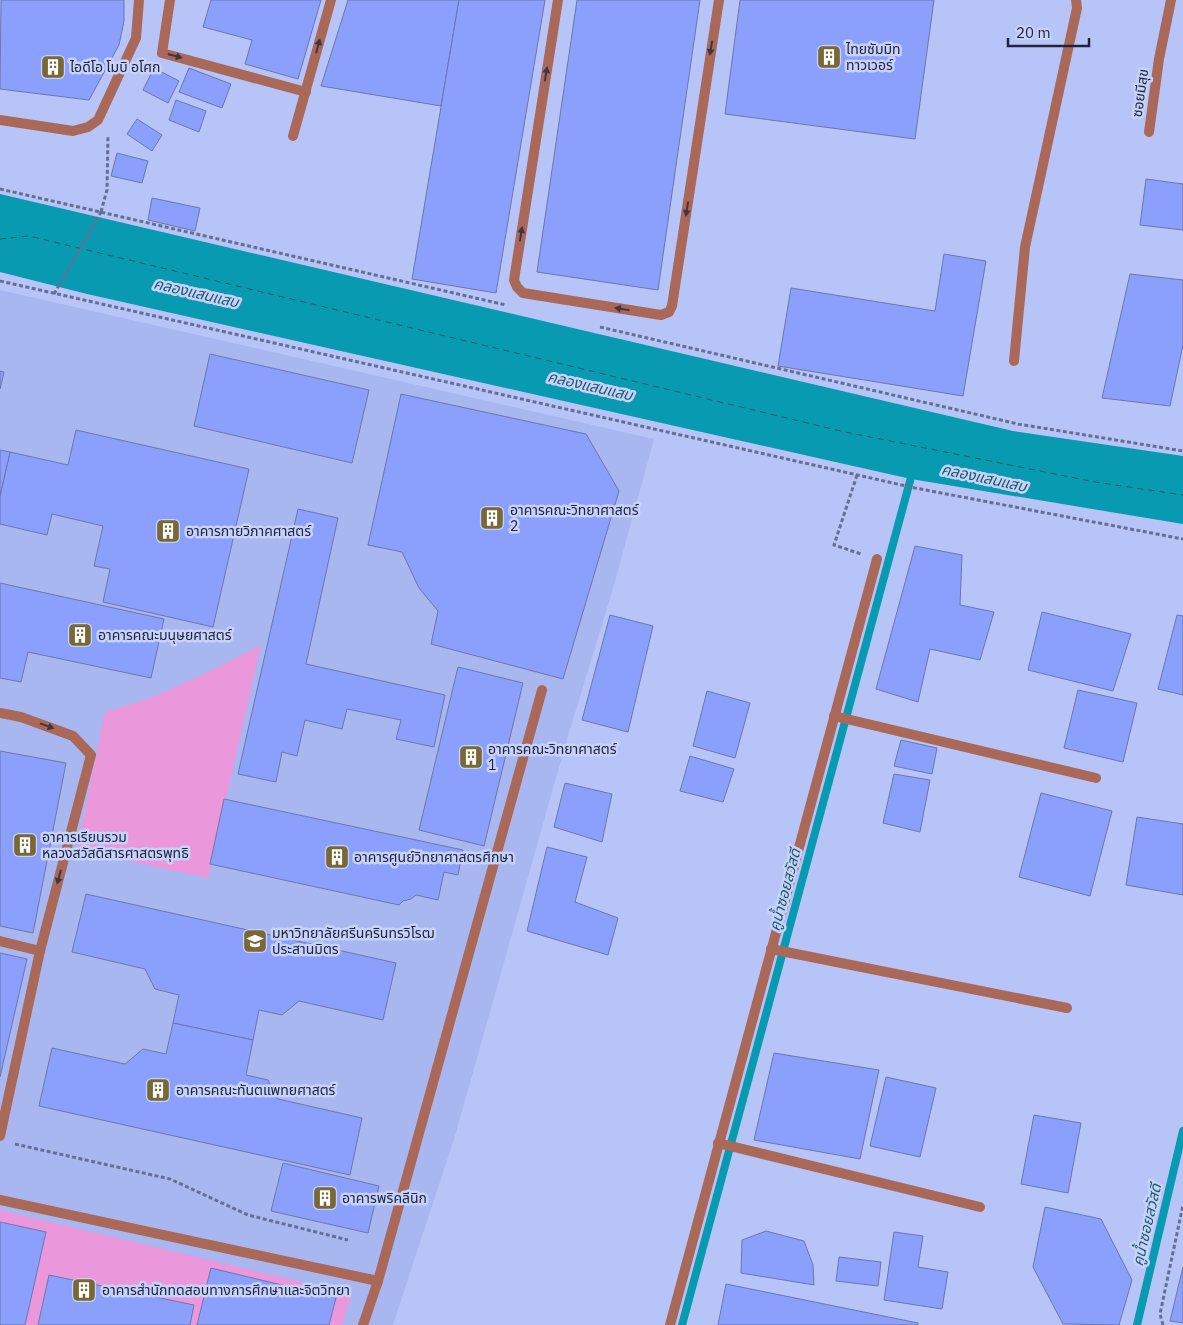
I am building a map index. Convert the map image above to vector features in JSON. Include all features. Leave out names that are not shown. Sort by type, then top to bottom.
[{"type":"street","points":[[0,120],[73,131],[88,127],[98,120],[136,38],[139,0]]},
{"type":"street","points":[[170,0],[162,53],[306,92]]},
{"type":"street","points":[[293,136],[331,0]]},
{"type":"street","points":[[558,0],[514,280],[517,287],[523,293],[661,315],[670,312],[672,306],[719,0]]},
{"type":"street","points":[[1014,361],[1025,247],[1077,8],[1076,0]]},
{"type":"street","name":"ซอยมีสุข","points":[[1149,132],[1159,59],[1171,0]]},
{"type":"street","points":[[670,1325],[774,950],[876,559]]},
{"type":"street","points":[[363,1325],[378,1281],[542,690]]},
{"type":"street","points":[[0,713],[21,717],[73,736],[91,755],[40,951],[0,1136]]},
{"type":"street","points":[[835,716],[1096,778]]},
{"type":"street","points":[[0,941],[40,951]]},
{"type":"street","points":[[774,950],[1067,1008]]},
{"type":"street","points":[[721,1144],[980,1208]]},
{"type":"street","points":[[0,1200],[378,1281]]},
{"type":"path","points":[[54,294],[101,212],[107,190],[107,173]]},
{"type":"path","points":[[0,281],[915,488],[1183,539]]},
{"type":"path","points":[[857,475],[834,545],[876,559]]},
{"type":"path","points":[[9,1142],[170,1179],[248,1215],[348,1240]]},
{"type":"path","points":[[1163,1325],[1160,1314],[1183,1205]]},
{"type":"shaded area","name":"มหาวิทยาลัยศรีนครินทรวิโรฒ ประสานมิตร","points":[[0,290],[654,439],[614,585],[565,746],[455,1136],[393,1325],[0,1325]]},
{"type":"shaded area","points":[[261,645],[208,878],[77,850],[105,712],[166,692]]},
{"type":"shaded area","points":[[0,1210],[352,1294],[342,1325],[0,1325]]},
{"type":"water","name":"คลองแสนแสบ","points":[[0,194],[1013,431],[1183,456],[1183,524],[911,479],[87,294],[0,272]]},
{"type":"building","name":"ไอดีโอ โมบิ อโศก","points":[[1,0],[124,0],[124,21],[119,45],[89,100],[0,89]]},
{"type":"building","points":[[211,0],[321,0],[298,79],[245,64],[252,40],[203,27]]},
{"type":"building","points":[[348,0],[459,0],[441,106],[321,86]]},
{"type":"building","points":[[459,0],[545,0],[496,293],[412,279]]},
{"type":"building","points":[[577,0],[700,0],[658,290],[537,272]]},
{"type":"building","name":"ไทยซัมมิท ทาวเวอร์","points":[[740,0],[934,0],[915,139],[725,114]]},
{"type":"building","points":[[154,68],[179,81],[168,103],[143,90]]},
{"type":"building","points":[[189,68],[231,84],[222,108],[179,92]]},
{"type":"building","points":[[176,100],[206,111],[199,132],[169,120]]},
{"type":"building","points":[[137,119],[162,135],[152,151],[127,134]]},
{"type":"building","points":[[117,153],[148,161],[142,183],[111,176]]},
{"type":"building","points":[[1146,179],[1183,184],[1183,230],[1140,225]]},
{"type":"building","points":[[152,198],[200,208],[195,231],[148,220]]},
{"type":"building","points":[[944,254],[986,261],[963,396],[778,366],[791,288],[935,311]]},
{"type":"building","points":[[1130,274],[1183,280],[1183,345],[1170,406],[1102,398]]},
{"type":"building","points":[[210,354],[369,390],[352,463],[194,426]]},
{"type":"building","points":[[0,371],[4,372],[0,389]]},
{"type":"building","name":"อาคารคณะวิทยาศาสตร์ 2","points":[[401,394],[586,434],[619,491],[563,679],[431,644],[438,611],[419,588],[402,552],[368,545]]},
{"type":"building","name":"อาคารกายวิภาคศาสตร์","points":[[76,430],[249,469],[213,627],[103,602],[110,569],[94,566],[103,526],[52,514],[47,535],[0,524],[0,496],[10,452],[68,465]]},
{"type":"building","points":[[0,450],[10,452],[0,496]]},
{"type":"building","points":[[298,509],[338,518],[306,664],[445,695],[434,747],[396,739],[401,720],[347,709],[342,729],[305,720],[297,756],[282,752],[276,782],[238,774]]},
{"type":"building","points":[[915,546],[962,555],[960,605],[994,612],[980,660],[930,649],[918,702],[876,689]]},
{"type":"building","name":"อาคารคณะมนุษยศาสตร์","points":[[0,583],[164,619],[151,678],[28,652],[21,682],[0,678]]},
{"type":"building","points":[[1042,612],[1131,634],[1113,691],[1028,670]]},
{"type":"building","points":[[610,615],[653,626],[628,732],[582,720]]},
{"type":"building","points":[[1177,615],[1183,616],[1183,695],[1158,689]]},
{"type":"building","name":"อาคารคณะวิทยาศาสตร์ 1","points":[[458,667],[523,683],[484,846],[419,830]]},
{"type":"building","points":[[1078,690],[1137,703],[1123,762],[1064,748]]},
{"type":"building","points":[[707,691],[750,703],[735,758],[693,746]]},
{"type":"building","points":[[901,740],[937,748],[932,774],[894,766]]},
{"type":"building","name":"อาคารเรียนรวม หลวงสวัสดิสารศาสตรพุทธิ","points":[[0,751],[66,763],[33,933],[0,926]]},
{"type":"building","points":[[690,756],[734,769],[723,802],[680,791]]},
{"type":"building","points":[[894,774],[930,780],[920,832],[883,823]]},
{"type":"building","points":[[565,783],[612,794],[602,842],[554,827]]},
{"type":"building","points":[[1041,793],[1112,811],[1090,896],[1019,877]]},
{"type":"building","name":"อาคารศูนย์วิทยาศาสตรศึกษา","points":[[224,799],[463,850],[458,875],[444,872],[438,900],[416,895],[399,905],[210,864]]},
{"type":"building","points":[[1137,817],[1183,824],[1183,895],[1126,885]]},
{"type":"building","points":[[547,847],[587,857],[575,902],[618,918],[608,955],[527,931]]},
{"type":"building","points":[[86,894],[396,963],[383,1020],[299,1001],[282,1015],[259,1010],[253,1040],[173,1023],[179,995],[155,989],[145,969],[72,952]]},
{"type":"building","points":[[0,953],[27,959],[0,1077]]},
{"type":"building","name":"อาคารคณะทันตแพทยศาสตร์","points":[[173,1023],[253,1040],[246,1075],[268,1080],[278,1099],[362,1118],[350,1175],[39,1106],[52,1048],[125,1064],[143,1049],[166,1054]]},
{"type":"building","points":[[774,1053],[879,1070],[860,1159],[754,1140]]},
{"type":"building","points":[[886,1077],[936,1088],[920,1157],[870,1146]]},
{"type":"building","points":[[1034,1115],[1081,1123],[1068,1193],[1021,1184]]},
{"type":"building","name":"อาคารพริคลีนิก","points":[[283,1163],[379,1186],[368,1233],[271,1211]]},
{"type":"building","points":[[1045,1207],[1101,1219],[1132,1280],[1119,1325],[1063,1324],[1033,1267]]},
{"type":"building","points":[[0,1222],[46,1232],[25,1325],[0,1325]]},
{"type":"building","points":[[766,1231],[804,1241],[813,1265],[814,1285],[741,1273],[742,1240]]},
{"type":"building","points":[[894,1232],[923,1236],[918,1267],[948,1272],[942,1309],[884,1300]]},
{"type":"building","points":[[839,1257],[881,1262],[878,1286],[836,1281]]},
{"type":"building","points":[[1183,1267],[1183,1323],[1170,1321]]},
{"type":"building","points":[[211,1268],[336,1298],[329,1325],[197,1325]]},
{"type":"building","name":"อาคารสำนักทดสอบทางการศึกษาและจิตวิทยา","points":[[49,1275],[194,1305],[190,1325],[38,1325]]},
{"type":"building","points":[[726,1284],[918,1323],[918,1325],[718,1325]]},
{"type":"waterway","name":"คูน้ำซอยสวัสดี","points":[[682,1325],[913,470]]},
{"type":"waterway","name":"คูน้ำซอยสวัสดี","points":[[1137,1325],[1183,1131]]},
{"type":"ferry route","points":[[0,239],[29,236],[845,432],[1095,482],[1183,495]]},
{"type":"place","name":"ไทยซัมมิท ทาวเวอร์","points":[[829,57]]},
{"type":"place","name":"ไอดีโอ โมบิ อโศก","points":[[53,67]]},
{"type":"place","name":"อาคารคณะวิทยาศาสตร์ 2","points":[[492,518]]},
{"type":"place","name":"อาคารกายวิภาคศาสตร์","points":[[168,531]]},
{"type":"place","name":"อาคารคณะมนุษยศาสตร์","points":[[80,635]]},
{"type":"place","name":"อาคารคณะวิทยาศาสตร์ 1","points":[[471,757]]},
{"type":"place","name":"อาคารเรียนรวม หลวงสวัสดิสารศาสตรพุทธิ","points":[[25,845]]},
{"type":"place","name":"อาคารศูนย์วิทยาศาสตรศึกษา","points":[[337,857]]},
{"type":"place","name":"มหาวิทยาลัยศรีนครินทรวิโรฒ ประสานมิตร","points":[[255,941]]},
{"type":"place","name":"อาคารคณะทันตแพทยศาสตร์","points":[[158,1090]]},
{"type":"place","name":"อาคารพริคลีนิก","points":[[325,1198]]},
{"type":"place","name":"อาคารสำนักทดสอบทางการศึกษาและจิตวิทยา","points":[[84,1290]]}]
